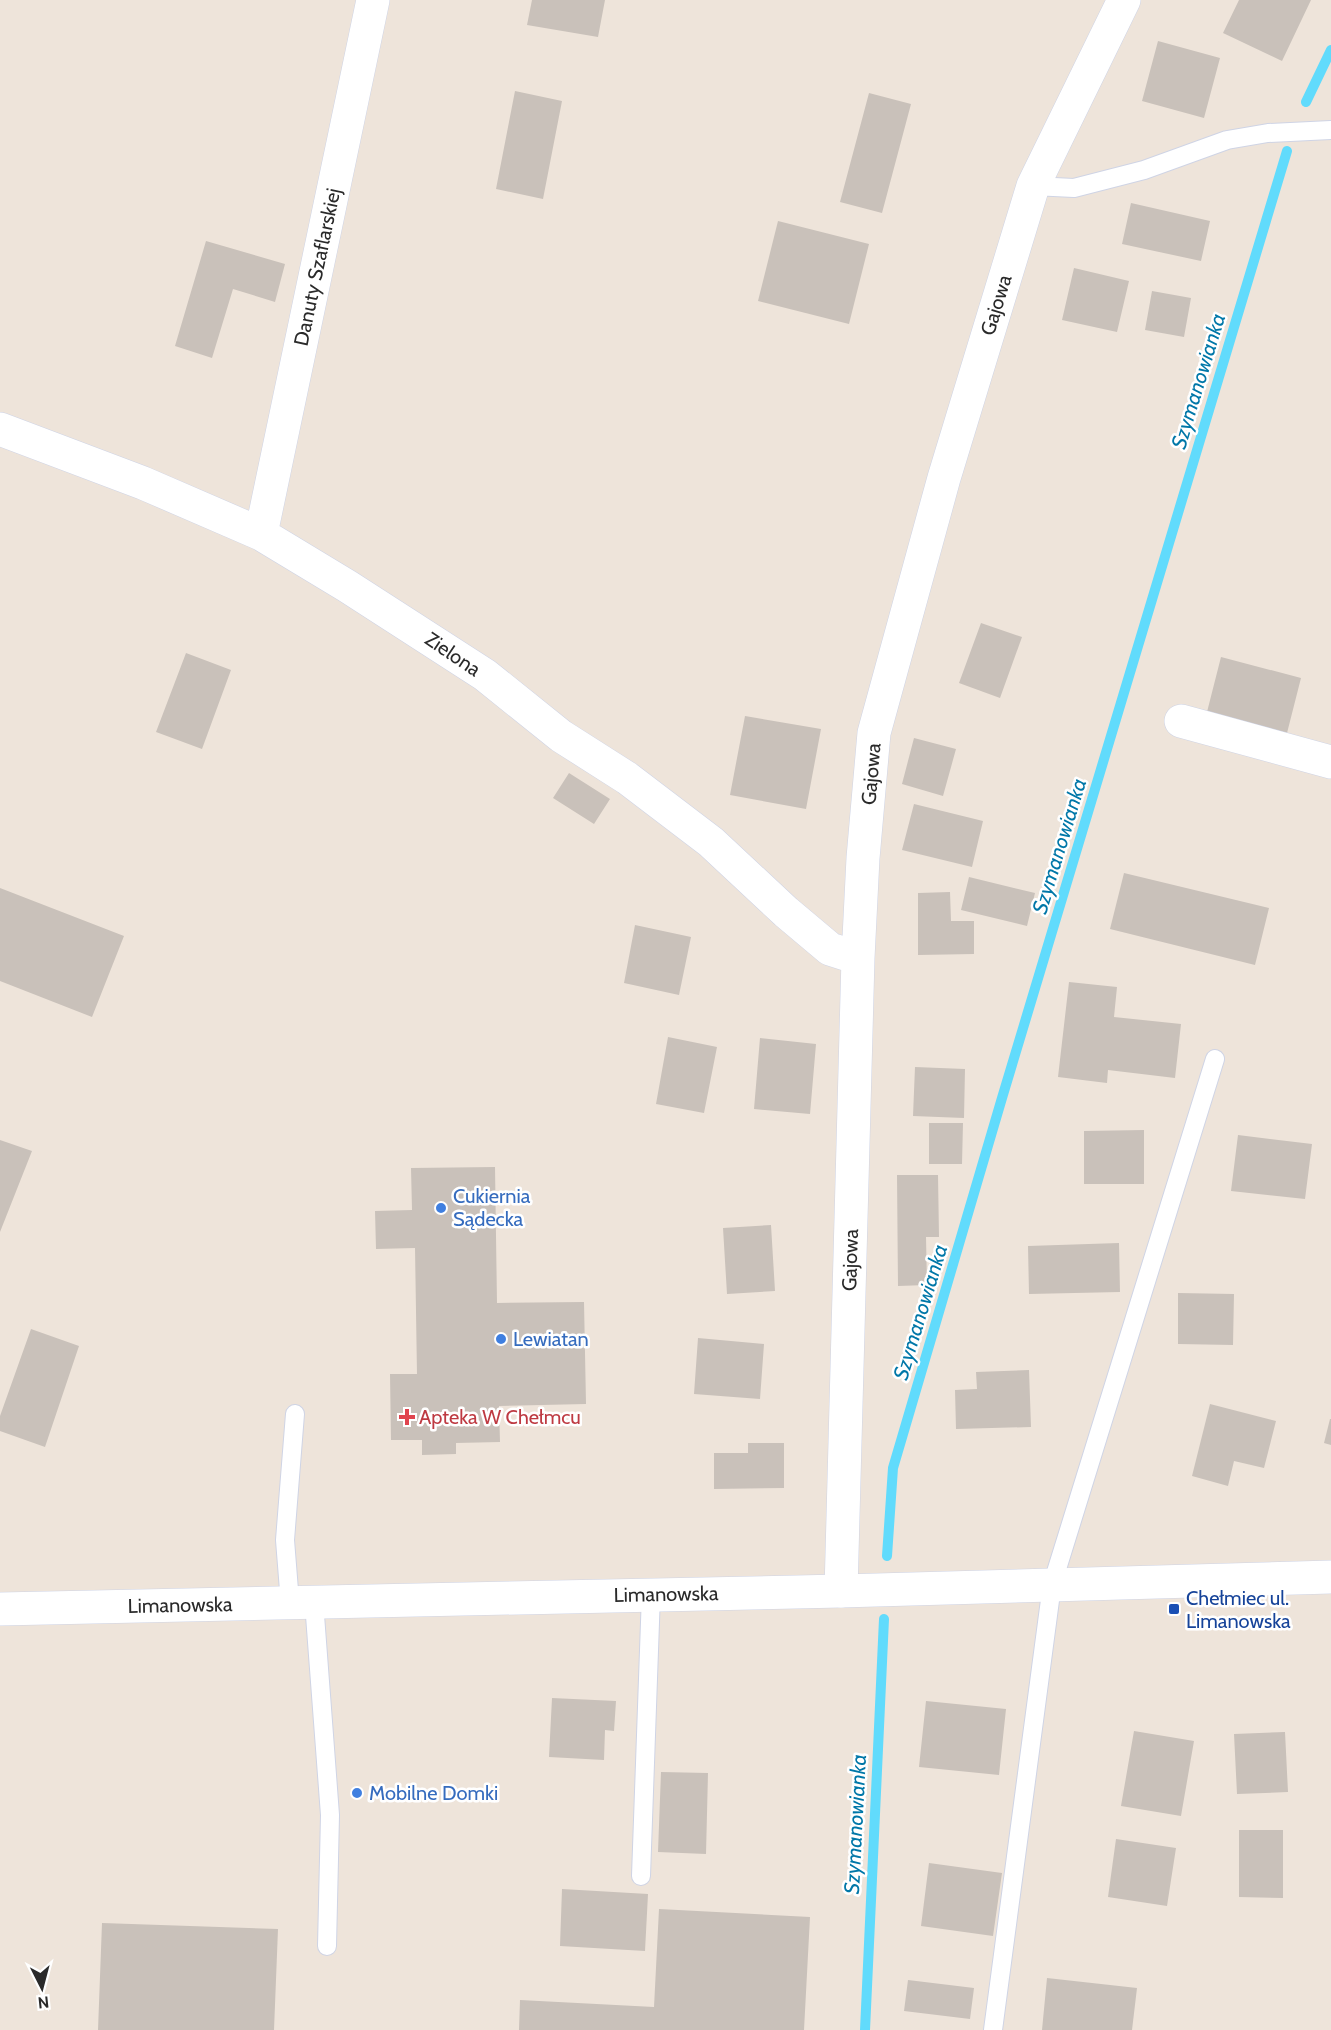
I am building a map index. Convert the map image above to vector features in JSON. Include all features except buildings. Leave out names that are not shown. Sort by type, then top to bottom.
[{"type":"street","name":"Danuty Szaflarskiej","points":[[261,534],[373,0]]},
{"type":"street","name":"Gajowa","points":[[841,1592],[858,958],[863,858],[874,733],[944,478],[1033,186],[1124,0]]},
{"type":"street","name":"Zielona","points":[[0,429],[143,483],[261,534],[410,625],[484,675],[561,736],[627,778],[711,842],[786,912],[830,949],[858,958]]},
{"type":"street","points":[[1181,721],[1331,762]]},
{"type":"street","name":"Limanowska","points":[[0,1609],[651,1594],[841,1592],[1331,1577]]},
{"type":"lane","points":[[1033,186],[1074,188],[1144,170],[1227,140],[1268,133],[1331,130]]},
{"type":"lane","points":[[993,2030],[1052,1585],[1215,1059]]},
{"type":"lane","points":[[295,1414],[285,1540],[302,1602],[330,1815],[327,1946]]},
{"type":"lane","points":[[641,1876],[651,1594]]},
{"type":"waterway","name":"Szymanowianka","points":[[1306,102],[1331,50]]},
{"type":"waterway","name":"Szymanowianka","points":[[887,1556],[893,1468],[1287,151]]},
{"type":"waterway","name":"Szymanowianka","points":[[865,2030],[884,1619]]},
{"type":"place","name":"Cukiernia Sądecka","points":[[441,1208]]},
{"type":"place","name":"Lewiatan","points":[[501,1339]]},
{"type":"place","name":"Apteka W Chełmcu","points":[[407,1417]]},
{"type":"place","name":"Chełmiec ul. Limanowska","points":[[1174,1609]]},
{"type":"place","name":"Mobilne Domki","points":[[357,1793]]}]
